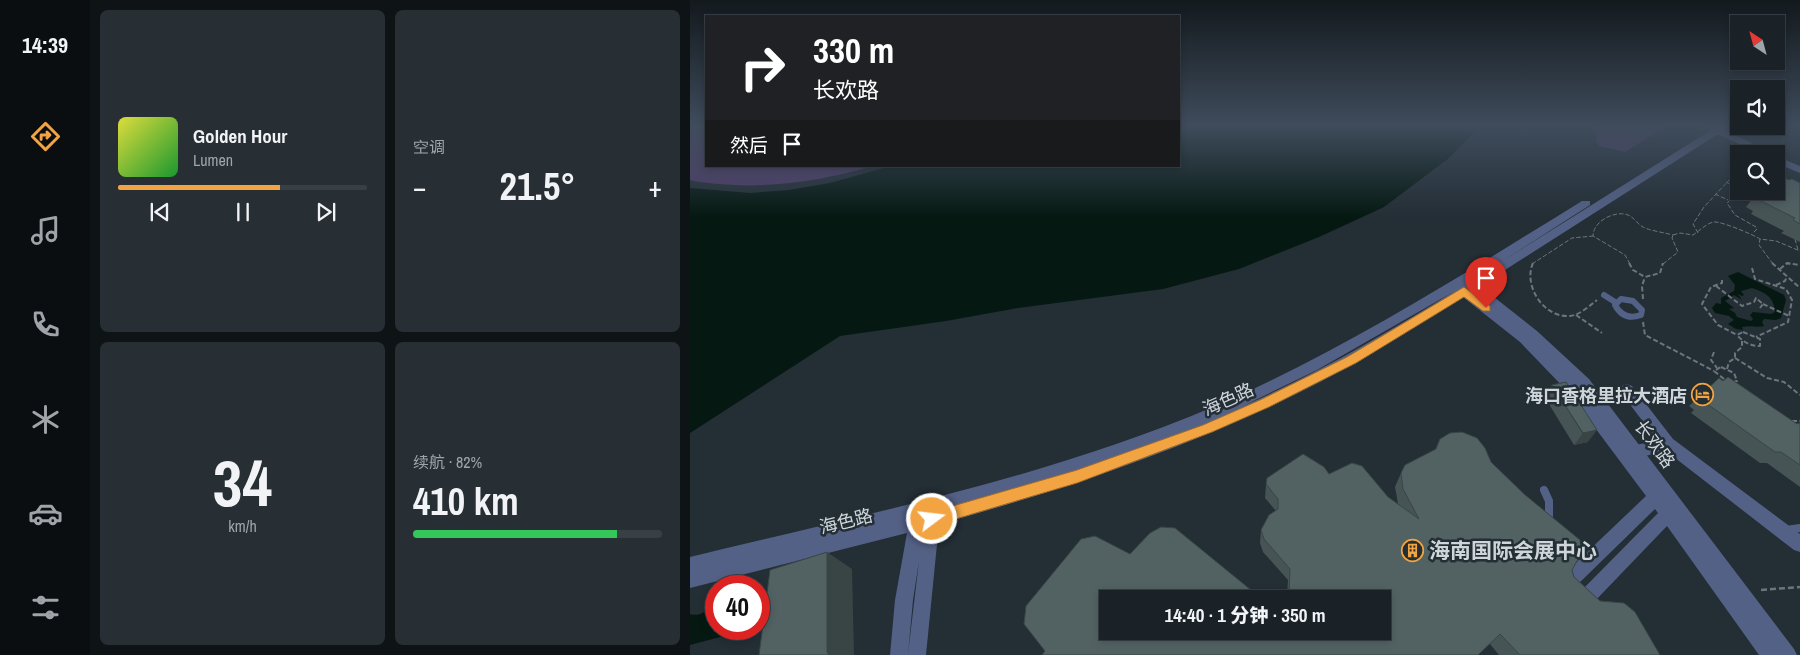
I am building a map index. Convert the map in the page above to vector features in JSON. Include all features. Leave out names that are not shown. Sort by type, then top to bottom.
[{"type":"street","name":"海色路","points":[[690,566],[925,514],[1073,478],[1208,428],[1264,404],[1352,360],[1464,285],[1671,156]]},
{"type":"street","points":[[1785,162],[1800,169]]},
{"type":"street","name":"长欢路","points":[[1464,285],[1533,334],[1596,396],[1637,451],[1660,493]]},
{"type":"street","name":"长欢路","points":[[1464,285],[1512,328],[1566,381],[1660,493],[1770,655]]},
{"type":"street","points":[[1627,390],[1668,444],[1800,544]]},
{"type":"street","points":[[1637,451],[1668,444]]},
{"type":"street","points":[[1568,582],[1584,560],[1660,493]]},
{"type":"street","name":"长欢路","points":[[1672,510],[1788,655]]},
{"type":"street","points":[[1587,597],[1672,510]]},
{"type":"street","name":"海色路","points":[[690,580],[925,514]]},
{"type":"street","points":[[899,655],[904,600],[925,514]]},
{"type":"street","points":[[916,655],[925,514]]},
{"type":"lane","points":[[1604,295],[1615,302],[1616,308],[1621,314],[1638,317],[1642,313],[1638,304],[1625,299],[1615,302]]},
{"type":"lane","points":[[1544,490],[1551,512],[1548,520],[1553,530]]},
{"type":"lane","points":[[1783,531],[1800,528]]},
{"type":"path","points":[[1698,233],[1693,224],[1715,194],[1730,179]]},
{"type":"path","points":[[1726,182],[1730,184]]},
{"type":"path","points":[[1715,194],[1728,200],[1729,208],[1756,227],[1757,229],[1752,233]]},
{"type":"path","points":[[1593,236],[1594,227],[1602,219],[1613,215],[1626,214],[1638,221],[1644,228],[1656,229],[1673,236],[1698,233],[1713,222],[1752,233],[1760,239],[1783,243],[1799,250]]},
{"type":"path","points":[[1604,295],[1576,315],[1566,316],[1557,313],[1533,295],[1528,283],[1530,265],[1572,238],[1593,236],[1625,255],[1633,270],[1645,276],[1660,273],[1664,261],[1675,256],[1678,252],[1672,238],[1673,236]]},
{"type":"path","points":[[1760,239],[1760,249],[1800,288]]},
{"type":"path","points":[[1795,239],[1799,250]]},
{"type":"path","points":[[1780,269],[1787,263],[1800,265]]},
{"type":"path","points":[[1752,268],[1756,279],[1776,285],[1789,292],[1793,303],[1788,322],[1756,338]]},
{"type":"path","points":[[1776,285],[1785,281],[1787,275]]},
{"type":"path","points":[[1638,304],[1644,298],[1642,286],[1645,276]]},
{"type":"path","points":[[1722,280],[1722,283],[1711,288],[1702,304],[1718,325],[1737,335],[1742,341],[1760,346],[1762,341],[1743,332],[1737,335]]},
{"type":"path","points":[[1716,285],[1742,306],[1754,302],[1756,298],[1774,310],[1789,316]]},
{"type":"path","points":[[1760,308],[1763,304]]},
{"type":"path","points":[[1576,315],[1602,333]]},
{"type":"path","points":[[1638,317],[1644,324],[1644,335],[1692,358],[1729,383],[1733,390]]},
{"type":"path","points":[[1727,368],[1729,362],[1735,358],[1735,353],[1742,347],[1742,341]]},
{"type":"path","points":[[1714,352],[1712,360],[1717,368]]},
{"type":"path","points":[[1735,358],[1767,378],[1784,382],[1800,395]]},
{"type":"path","points":[[1714,372],[1717,368]]},
{"type":"path","points":[[1717,368],[1727,368],[1737,377],[1738,381],[1729,383]]},
{"type":"path","points":[[1785,420],[1800,421]]},
{"type":"path","points":[[1761,590],[1800,588]]},
{"type":"shaded area","points":[[690,156],[705,156],[705,167],[869,167],[829,177],[784,184],[739,185],[690,180]]},
{"type":"shaded area","points":[[1180,156],[1451,156],[1384,207],[1319,237],[1239,269],[1163,289],[1018,308],[946,321],[840,336],[690,433],[690,188],[750,193],[789,190],[830,183],[887,167],[1180,167]]},
{"type":"shaded area","points":[[1738,272],[1784,295],[1786,300],[1781,318],[1776,320],[1764,319],[1762,322],[1764,326],[1742,327],[1743,330],[1736,329],[1728,324],[1734,320],[1729,316],[1715,313],[1712,308],[1716,303],[1721,304],[1721,298],[1734,291],[1735,285],[1728,276]],"holes":[[[1752,288],[1771,299],[1775,312],[1771,314],[1753,312],[1750,315],[1753,319],[1751,321],[1737,317],[1729,309],[1734,308],[1725,301],[1734,295],[1742,300],[1738,294],[1742,296],[1744,295],[1741,291]]]},
{"type":"shaded area","points":[[705,611],[705,640],[709,640],[690,645],[690,614]]},
{"type":"building","points":[[1785,178],[1800,183],[1800,224],[1793,220],[1795,218],[1761,201],[1785,200]]},
{"type":"building","points":[[1728,377],[1797,424],[1800,423],[1800,465],[1781,452],[1775,452],[1703,401],[1706,398],[1701,395],[1719,378],[1723,381]]},
{"type":"building","points":[[1566,382],[1597,430],[1583,433],[1552,385]]},
{"type":"building","name":"海南国际会展中心","points":[[1462,432],[1477,438],[1485,448],[1491,462],[1524,494],[1580,540],[1582,552],[1572,570],[1574,577],[1600,601],[1624,603],[1635,612],[1660,655],[1520,655],[1500,634],[1478,655],[1042,655],[1045,651],[1024,624],[1026,606],[1081,539],[1095,536],[1130,554],[1150,533],[1161,527],[1175,528],[1251,590],[1099,590],[1099,640],[1391,640],[1391,590],[1289,590],[1290,569],[1264,539],[1261,530],[1269,515],[1278,509],[1278,499],[1266,484],[1267,478],[1303,454],[1324,467],[1329,474],[1352,463],[1362,466],[1388,497],[1419,519],[1403,489],[1401,473],[1405,465],[1436,449],[1440,439],[1450,433]]},
{"type":"building","points":[[827,552],[827,652],[829,655],[759,655],[761,640],[770,640],[770,570]]},
{"type":"place","name":"海口香格里拉大酒店","points":[[1703,395]]},
{"type":"place","name":"海南国际会展中心","points":[[1413,550]]},
{"type":"route","points":[[932,519],[1048,486],[1208,428],[1264,404],[1352,360],[1464,291],[1486,308]]}]
